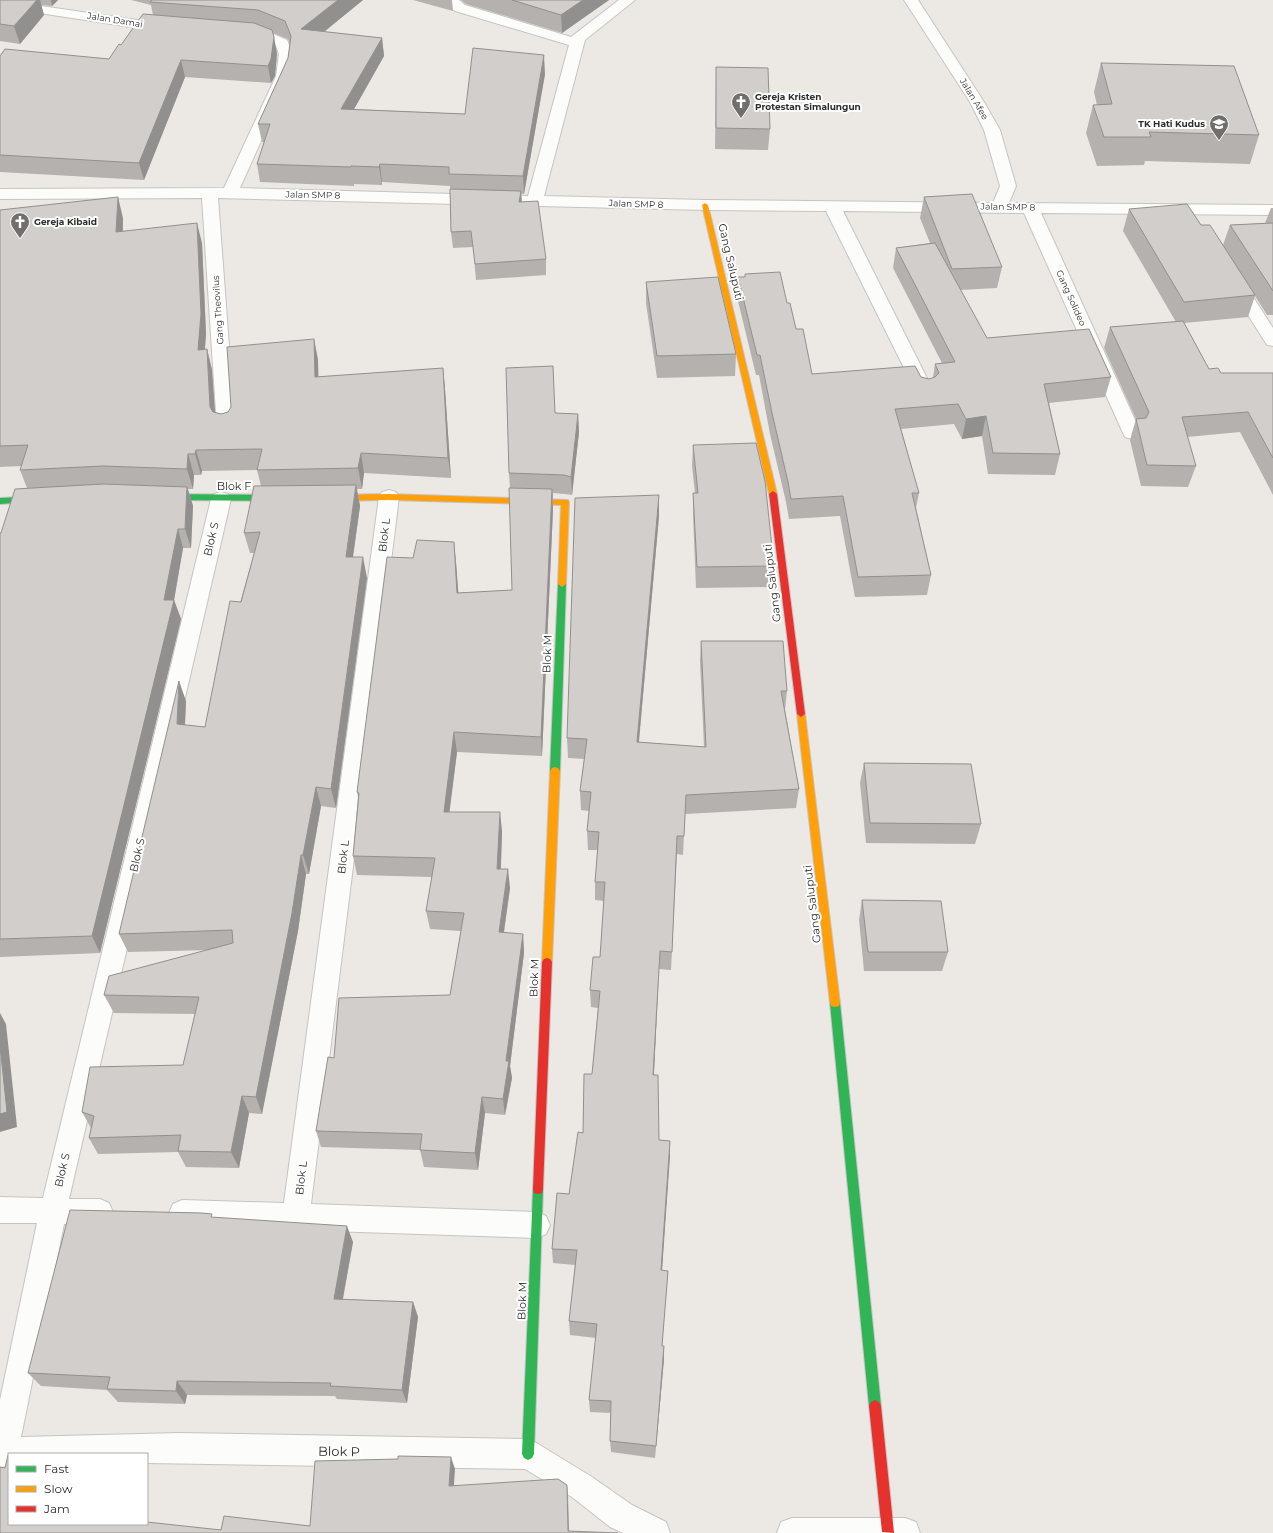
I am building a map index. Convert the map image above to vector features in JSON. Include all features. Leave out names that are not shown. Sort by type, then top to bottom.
[{"type":"street","points":[[452,0],[455,5],[460,8],[576,43]]},
{"type":"street","points":[[534,201],[576,43],[581,34],[628,0]]},
{"type":"street","name":"Jalan Afee","points":[[911,0],[977,102],[992,130],[1008,186],[999,207]]},
{"type":"street","name":"Jalan Damai","points":[[0,3],[144,25],[175,27]]},
{"type":"street","points":[[230,31],[261,34],[282,43],[286,54],[283,76],[230,193]]},
{"type":"street","name":"Gang Theovilus","points":[[210,193],[226,427]]},
{"type":"street","name":"Jalan SMP 8","points":[[0,194],[230,193],[705,206],[1030,207],[1194,216],[1273,210]]},
{"type":"street","name":"Gang Saluputi","points":[[705,206],[775,502],[831,963],[896,1532]]},
{"type":"street","points":[[832,206],[925,392]]},
{"type":"street","name":"Gang Solideo","points":[[1030,207],[1132,433]]},
{"type":"street","points":[[1227,269],[1273,342]]},
{"type":"street","name":"Blok F","points":[[150,496],[221,499],[289,498]]},
{"type":"street","points":[[320,498],[389,497]]},
{"type":"street","name":"Blok M","points":[[389,497],[565,502],[528,1454]]},
{"type":"street","name":"Blok L","points":[[296,1216],[389,497]]},
{"type":"street","points":[[0,501],[47,498]]},
{"type":"street","name":"Blok S","points":[[2,1452],[53,1211],[221,499]]},
{"type":"street","points":[[0,1210],[123,1212]]},
{"type":"street","points":[[155,1213],[296,1216],[537,1225]]},
{"type":"street","name":"Blok P","points":[[2,1452],[179,1448],[528,1454]]},
{"type":"street","points":[[528,1454],[582,1487],[621,1516],[655,1533]]},
{"type":"street","points":[[792,1533],[896,1532]]},
{"type":"building","points":[[0,0],[37,0],[14,26],[0,24]]},
{"type":"building","points":[[152,0],[338,0],[301,29],[382,38],[341,109],[465,114],[473,48],[544,55],[523,176],[449,174],[449,167],[380,164],[379,167],[351,167],[257,164],[270,124],[258,124],[288,58],[291,36],[285,21],[258,10],[150,2]]},
{"type":"building","points":[[512,0],[583,0],[561,15]]},
{"type":"building","points":[[143,14],[254,23],[272,30],[274,37],[271,59],[268,66],[181,60],[139,163],[0,155],[0,56],[5,49],[109,59]]},
{"type":"building","points":[[1101,63],[1234,66],[1259,135],[1149,132],[1151,137],[1104,137],[1093,105],[1112,104]]},
{"type":"building","name":"Gereja Kristen Protestan Simalungun","points":[[716,67],[768,68],[770,129],[716,128]]},
{"type":"building","points":[[450,189],[521,191],[519,202],[538,201],[546,259],[475,264],[471,231],[451,232]]},
{"type":"building","points":[[972,194],[1002,267],[952,269],[924,197]]},
{"type":"building","points":[[118,197],[116,232],[197,223],[201,314],[198,350],[207,349],[210,407],[213,412],[221,414],[228,412],[231,407],[227,347],[314,339],[315,377],[443,368],[448,458],[361,453],[358,468],[257,470],[262,449],[196,450],[195,454],[188,454],[187,469],[103,466],[20,470],[28,445],[0,446],[0,210]]},
{"type":"building","points":[[1187,204],[1201,225],[1210,225],[1255,295],[1184,302],[1129,209]]},
{"type":"building","points":[[1273,223],[1273,291],[1230,225]]},
{"type":"building","points":[[935,243],[987,338],[1089,329],[1111,377],[1044,384],[1060,454],[993,453],[986,416],[966,419],[958,404],[895,409],[919,493],[912,493],[931,575],[858,577],[843,496],[791,499],[760,355],[757,355],[738,277],[745,277],[745,274],[780,272],[787,303],[790,303],[796,329],[803,329],[812,374],[915,366],[921,377],[929,379],[935,377],[939,373],[935,364],[955,362],[896,248]]},
{"type":"building","points":[[718,277],[736,354],[657,356],[646,282]]},
{"type":"building","points":[[1183,321],[1209,369],[1218,368],[1221,373],[1273,373],[1273,458],[1248,412],[1182,417],[1196,466],[1147,465],[1136,419],[1146,418],[1149,412],[1110,327]]},
{"type":"building","points":[[553,366],[555,413],[578,414],[571,477],[564,475],[509,473],[506,368]]},
{"type":"building","points":[[756,443],[765,481],[774,566],[697,567],[693,493],[698,493],[693,445]]},
{"type":"building","points":[[103,484],[187,487],[185,529],[178,529],[164,600],[174,600],[92,936],[0,939],[0,533],[15,489]]},
{"type":"building","points":[[356,485],[346,557],[363,557],[331,789],[316,787],[303,855],[301,855],[292,913],[256,1097],[242,1096],[231,1152],[178,1151],[181,1135],[89,1138],[94,1116],[82,1112],[90,1067],[183,1065],[199,997],[104,995],[109,976],[233,943],[232,930],[119,934],[179,681],[177,724],[205,727],[230,601],[241,602],[260,532],[244,533],[254,486]]},
{"type":"building","points":[[509,488],[552,489],[541,737],[454,732],[444,812],[500,812],[497,869],[508,869],[499,932],[523,934],[506,1061],[509,1061],[503,1099],[482,1097],[475,1153],[420,1150],[422,1134],[316,1131],[328,1057],[334,1058],[339,998],[450,995],[464,913],[426,911],[435,858],[353,856],[359,793],[357,792],[387,557],[413,558],[417,540],[454,542],[457,593],[512,590]]},
{"type":"building","points":[[659,495],[637,742],[706,747],[701,641],[783,641],[787,691],[781,691],[799,789],[686,795],[684,836],[677,836],[672,952],[660,951],[653,1075],[658,1075],[659,1140],[670,1141],[661,1270],[668,1271],[656,1446],[610,1441],[611,1401],[589,1400],[597,1324],[569,1321],[577,1250],[552,1249],[557,1193],[569,1194],[578,1132],[583,1133],[584,1074],[592,1074],[600,991],[590,990],[593,957],[600,957],[605,882],[595,882],[599,832],[587,831],[591,792],[580,791],[587,739],[567,738],[575,498]]},
{"type":"building","points":[[864,763],[971,764],[981,824],[870,823]]},
{"type":"building","points":[[862,900],[941,901],[948,952],[868,952]]},
{"type":"building","points":[[0,1045],[7,1112],[0,1114]]},
{"type":"building","points":[[70,1210],[202,1213],[212,1214],[211,1217],[347,1226],[334,1299],[413,1302],[402,1390],[330,1386],[331,1383],[177,1381],[176,1391],[107,1389],[110,1377],[28,1373]]},
{"type":"building","points":[[8,1455],[8,1525],[148,1525],[148,1522],[221,1530],[224,1516],[310,1526],[315,1461],[398,1459],[398,1456],[451,1457],[449,1486],[558,1479],[567,1485],[568,1531],[618,1533],[0,1533],[0,1467],[5,1468]]},
{"type":"traffic: fast","points":[[161,497],[281,498]]},
{"type":"traffic: fast","points":[[0,501],[41,499]]},
{"type":"traffic: fast","points":[[555,771],[562,584]]},
{"type":"traffic: fast","points":[[835,1003],[875,1406]]},
{"type":"traffic: fast","points":[[528,1454],[538,1189]]},
{"type":"traffic: slow","points":[[705,205],[773,494]]},
{"type":"traffic: slow","points":[[329,498],[389,497],[565,502],[562,584]]},
{"type":"traffic: slow","points":[[801,714],[835,1003]]},
{"type":"traffic: slow","points":[[547,962],[555,771]]},
{"type":"traffic: jam","points":[[773,494],[801,714]]},
{"type":"traffic: jam","points":[[538,1189],[547,962]]},
{"type":"traffic: jam","points":[[875,1406],[888,1532]]},
{"type":"place","name":"Gereja Kristen Protestan Simalungun","points":[[741,119]]},
{"type":"place","name":"TK Hati Kudus","points":[[1219,141]]},
{"type":"place","name":"Gereja Kibaid","points":[[20,239]]}]
